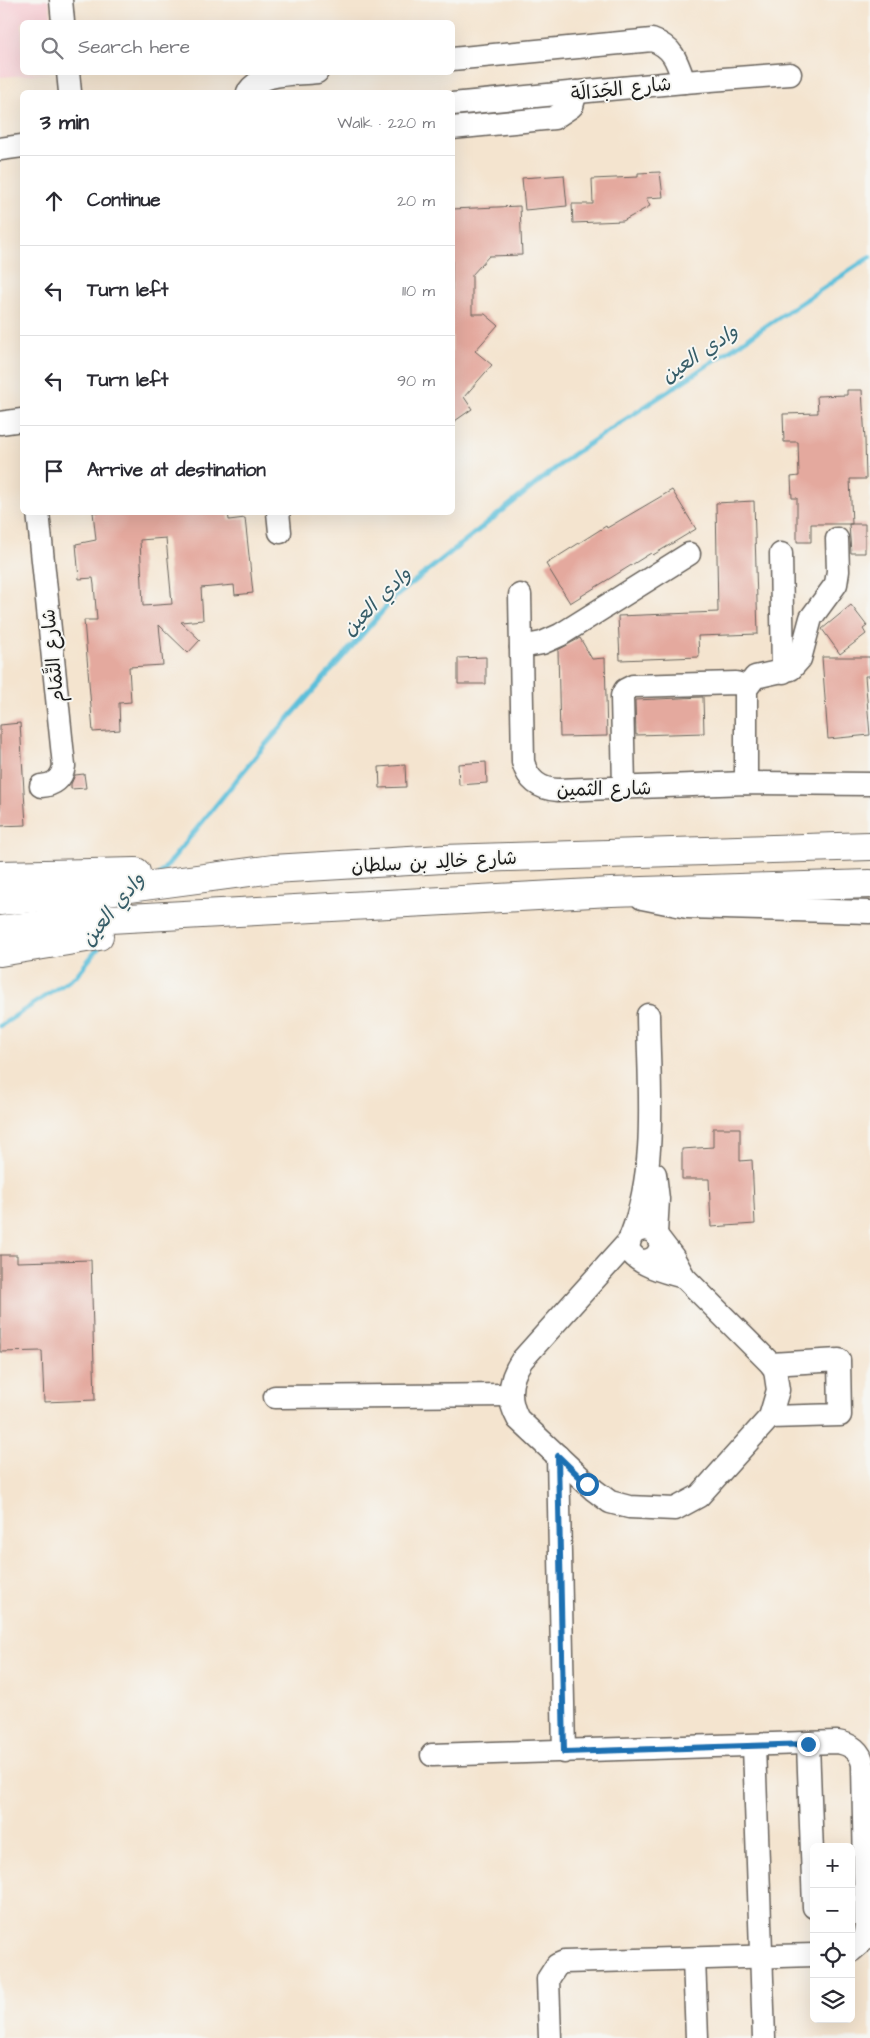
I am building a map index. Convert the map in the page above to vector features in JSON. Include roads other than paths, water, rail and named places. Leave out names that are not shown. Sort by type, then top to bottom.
[{"type":"main road","name":"شارع خالِد بن سلطان","points":[[0,901],[91,893],[273,870],[442,859],[870,846]]},
{"type":"main road","points":[[0,875],[273,870]]},
{"type":"main road","points":[[0,930],[73,921],[611,892],[870,884]]},
{"type":"main road","points":[[0,952],[274,910]]},
{"type":"street","points":[[61,0],[63,20]]},
{"type":"street","points":[[455,59],[652,40],[663,44],[672,51],[684,82]]},
{"type":"street","name":"شارع الجَدَالَة","points":[[455,104],[790,74]]},
{"type":"street","points":[[68,75],[70,90]]},
{"type":"street","points":[[250,90],[256,83],[269,77],[288,75]]},
{"type":"street","points":[[455,128],[554,118],[572,106],[576,92]]},
{"type":"street","points":[[0,149],[20,146]]},
{"type":"street","points":[[0,423],[20,420]]},
{"type":"street","name":"شارع التَّمَام","points":[[38,515],[64,766],[58,780],[47,786],[41,786]]},
{"type":"street","points":[[746,783],[747,686],[751,680],[760,675],[791,669],[800,660],[811,618],[836,584],[838,570],[837,539]]},
{"type":"street","points":[[521,647],[542,643],[560,635],[689,554]]},
{"type":"street","points":[[781,554],[783,672]]},
{"type":"street","name":"شارع الثمين","points":[[520,595],[522,762],[531,780],[548,790],[746,783],[870,784]]},
{"type":"street","points":[[624,787],[622,696],[625,690],[633,686],[736,683],[747,686]]},
{"type":"street","points":[[611,892],[687,906],[870,912]]},
{"type":"street","points":[[635,1250],[649,1149],[648,1015]]},
{"type":"street","points":[[649,1149],[658,1200],[658,1236]]},
{"type":"street","points":[[635,1250],[684,1277],[771,1364],[775,1370],[778,1390],[770,1417],[699,1496],[675,1509],[629,1507],[610,1502],[594,1490],[518,1419],[510,1396],[512,1377],[522,1360],[596,1278],[635,1250],[640,1230],[651,1230],[658,1236],[684,1277]]},
{"type":"street","points":[[770,1417],[840,1415],[839,1360],[771,1364]]},
{"type":"street","points":[[275,1397],[510,1396]]},
{"type":"street","points":[[558,1456],[564,1752]]},
{"type":"street","points":[[432,1755],[844,1743],[856,1750],[862,1760],[866,1933],[860,1946],[855,1949]]},
{"type":"street","points":[[808,1744],[813,1888]]},
{"type":"street","points":[[754,1746],[764,2038]]},
{"type":"street","points":[[550,2038],[548,1978],[557,1965],[564,1962],[810,1955]]},
{"type":"street","points":[[694,1959],[696,2038]]},
{"type":"waterway","name":"وادي العين","points":[[160,874],[260,751],[395,597],[572,455],[870,257]]},
{"type":"waterway","name":"وادي العين","points":[[0,1026],[76,976],[100,946]]}]
